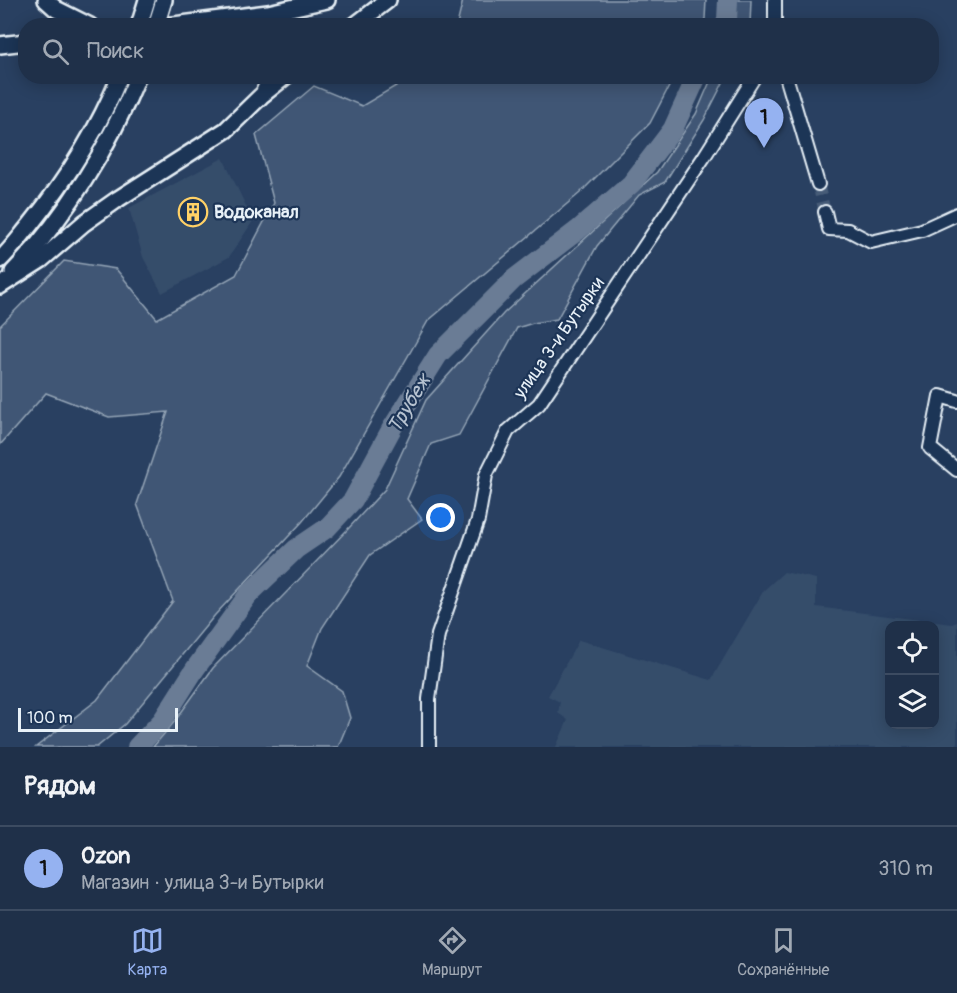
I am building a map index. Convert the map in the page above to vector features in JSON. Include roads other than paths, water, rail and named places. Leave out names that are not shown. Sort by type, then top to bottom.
[{"type":"main road","points":[[46,0],[56,9],[74,18]]},
{"type":"main road","points":[[141,18],[147,0]]},
{"type":"main road","points":[[158,18],[164,0]]},
{"type":"main road","points":[[274,18],[327,0]]},
{"type":"main road","points":[[364,18],[388,0]]},
{"type":"main road","points":[[0,45],[18,43]]},
{"type":"main road","points":[[3,256],[56,192],[75,164],[102,116],[116,84]]},
{"type":"main road","points":[[0,285],[26,258],[74,194],[118,122],[135,84]]},
{"type":"main road","points":[[0,285],[41,260],[118,199],[226,130],[276,84]]},
{"type":"street","points":[[775,0],[776,18]]},
{"type":"street","points":[[261,96],[266,84]]},
{"type":"street","name":"улица 3-и Бутырки","points":[[429,747],[429,699],[438,635],[478,520],[486,475],[508,431],[538,404],[704,157],[750,84]]},
{"type":"street","points":[[788,84],[817,179]]},
{"type":"street","points":[[825,212],[828,229],[848,230],[871,242],[922,230],[956,216]]},
{"type":"street","points":[[957,401],[940,396],[930,448],[957,470]]},
{"type":"waterway","name":"Трубеж","points":[[727,18],[728,0]]},
{"type":"waterway","name":"Трубеж","points":[[137,747],[162,721],[195,669],[249,594],[296,549],[327,528],[353,500],[392,428],[438,355],[514,279],[578,230],[631,184],[673,129],[693,84]]},
{"type":"tunnel","points":[[818,184],[825,212]]},
{"type":"place","name":"Ozon","points":[[764,148]]},
{"type":"place","name":"Водоканал","points":[[193,212]]}]
